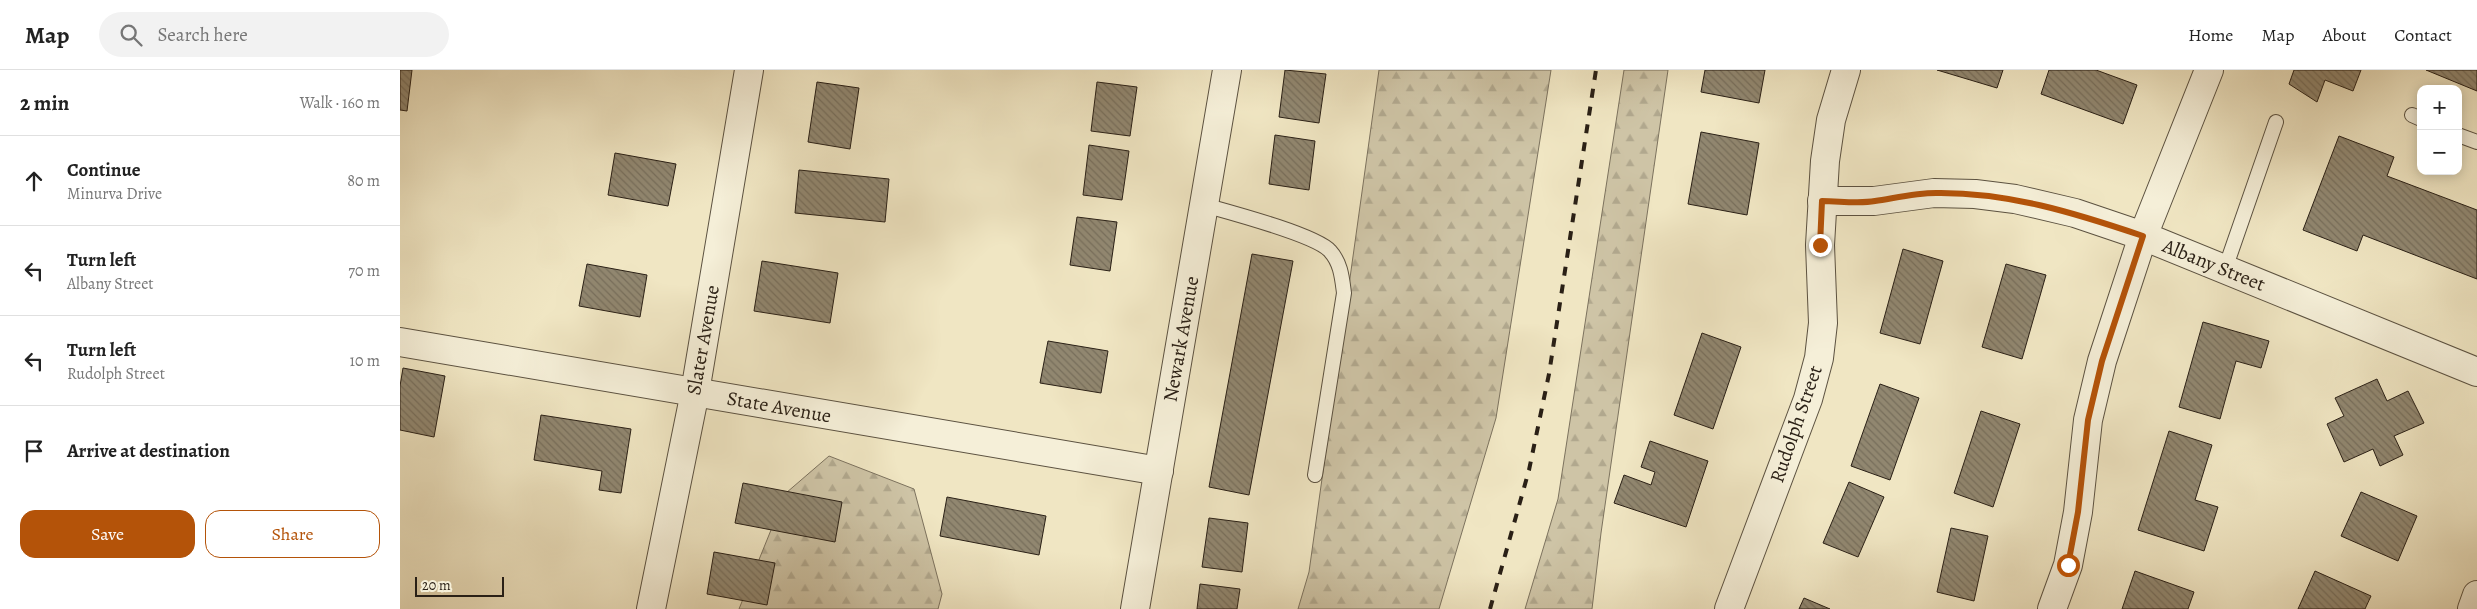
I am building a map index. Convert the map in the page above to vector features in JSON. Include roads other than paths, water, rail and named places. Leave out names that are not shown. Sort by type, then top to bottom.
[{"type":"street","name":"Slater Avenue","points":[[651,609],[695,392],[749,70]]},
{"type":"street","name":"Newark Avenue","points":[[1135,609],[1228,70]]},
{"type":"street","name":"Rudolph Street","points":[[1730,609],[1808,399],[1819,358],[1823,323],[1820,245],[1822,201],[1831,120],[1846,70]]},
{"type":"street","points":[[2052,609],[2068,565],[2078,512],[2088,420],[2096,387],[2143,236],[2209,70]]},
{"type":"street","name":"Albany Street","points":[[1822,201],[1874,201],[1934,193],[1975,194],[2015,199],[2075,213],[2143,236],[2477,372]]},
{"type":"street","name":"State Avenue","points":[[400,342],[1158,471]]},
{"type":"street","points":[[2472,609],[2477,595]]},
{"type":"lane","points":[[2225,269],[2276,122]]},
{"type":"lane","points":[[2462,136],[2477,142]]},
{"type":"lane","points":[[1204,205],[1299,234],[1329,249],[1341,270],[1344,293],[1315,475]]},
{"type":"railway","points":[[1490,609],[1529,470],[1549,374],[1596,70]]}]
